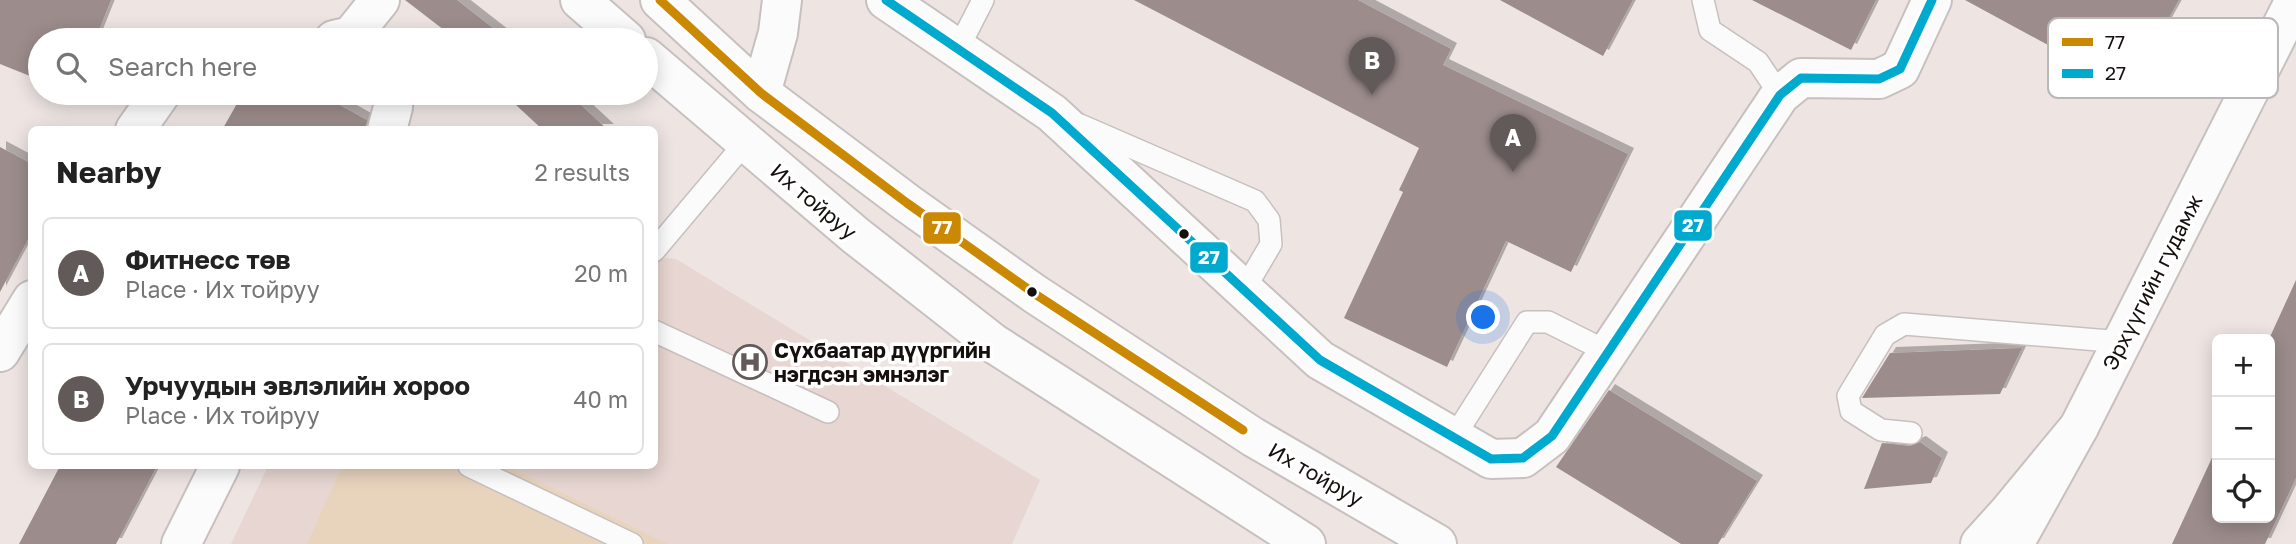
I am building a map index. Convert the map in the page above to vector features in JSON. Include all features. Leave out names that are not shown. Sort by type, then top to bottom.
[{"type":"main road","points":[[356,28],[380,0]]},
{"type":"main road","points":[[580,0],[612,28]]},
{"type":"main road","name":"Их тойруу","points":[[660,0],[761,93],[907,203],[1046,301],[1253,437],[1437,544]]},
{"type":"main road","points":[[761,93],[778,33],[782,0]]},
{"type":"main road","points":[[886,0],[1052,113],[1320,360],[1491,459],[1523,458],[1552,436],[1780,96],[1801,78],[1879,79],[1900,69],[1932,0]]},
{"type":"main road","name":"Эрхүүгийн гудамж","points":[[2278,34],[2295,0]]},
{"type":"main road","name":"Их тойруу","points":[[658,67],[855,235],[993,343],[1306,544]]},
{"type":"main road","name":"Эрхүүгийн гудамж","points":[[1980,544],[2079,426],[2245,98]]},
{"type":"main road","points":[[138,126],[153,105]]},
{"type":"main road","points":[[388,126],[393,105]]},
{"type":"main road","points":[[0,352],[28,306]]},
{"type":"main road","points":[[2014,544],[2079,426]]},
{"type":"main road","points":[[180,544],[218,469]]},
{"type":"lane","points":[[958,49],[984,0]]},
{"type":"lane","points":[[1703,0],[1710,30],[1758,62],[1780,96]]},
{"type":"lane","points":[[1052,113],[1255,201],[1269,220],[1271,244],[1244,290]]},
{"type":"lane","points":[[658,246],[745,143]]},
{"type":"lane","points":[[1454,437],[1527,322],[1548,322],[1608,352]]},
{"type":"lane","points":[[1910,433],[1881,430],[1851,411],[1848,396],[1885,335],[1904,324],[2122,342]]},
{"type":"lane","points":[[658,333],[828,412]]},
{"type":"lane","points":[[475,469],[632,544]]},
{"type":"shaded area","name":"Сүхбаатар дүүргийн нэгдсэн эмнэлэг","points":[[658,257],[676,259],[1040,480],[1012,544],[231,544],[267,469],[658,469]]},
{"type":"shaded area","points":[[341,469],[512,469],[668,544],[307,544]]},
{"type":"building","points":[[0,0],[111,0],[100,28],[28,28],[28,75],[0,64]]},
{"type":"building","points":[[405,0],[457,0],[493,28],[441,28]]},
{"type":"building","points":[[1134,0],[1358,0],[1451,49],[1443,65],[1628,154],[1571,272],[1506,241],[1447,367],[1344,318],[1403,192],[1399,190],[1419,148]]},
{"type":"building","points":[[1500,0],[1633,0],[1603,56]]},
{"type":"building","points":[[1752,0],[1876,0],[1851,50]]},
{"type":"building","points":[[1965,0],[2179,0],[2169,18],[2048,18],[2048,45]]},
{"type":"building","points":[[236,105],[340,105],[367,120],[366,126],[224,126]]},
{"type":"building","points":[[516,105],[581,105],[604,126],[539,126]]},
{"type":"building","points":[[0,147],[28,162],[28,240],[0,292]]},
{"type":"building","points":[[2296,280],[2296,478],[2275,523],[2275,334],[2271,334]]},
{"type":"building","points":[[2022,348],[2000,394],[1862,398],[1890,353]]},
{"type":"building","points":[[1609,390],[1757,481],[1718,544],[1681,544],[1556,467]]},
{"type":"building","points":[[1920,442],[1942,458],[1931,483],[1864,489],[1882,443],[1910,446]]},
{"type":"building","points":[[2212,458],[2212,523],[2275,523],[2265,544],[2172,544]]},
{"type":"building","points":[[58,469],[155,469],[116,544],[19,544]]},
{"type":"transit line","name":"77","points":[[660,0],[761,93],[907,203],[1035,294],[1243,430]]},
{"type":"transit line","name":"27","points":[[886,0],[1052,113],[1320,360],[1491,459],[1523,458],[1552,436],[1780,95],[1801,78],[1879,79],[1900,69],[1932,0]]},
{"type":"place","name":"Урчуудын эвлэлийн хороо","points":[[1372,95]]},
{"type":"place","name":"Фитнесс төв","points":[[1513,172]]},
{"type":"place","name":"Сүхбаатар дүүргийн нэгдсэн эмнэлэг","points":[[750,362]]}]
